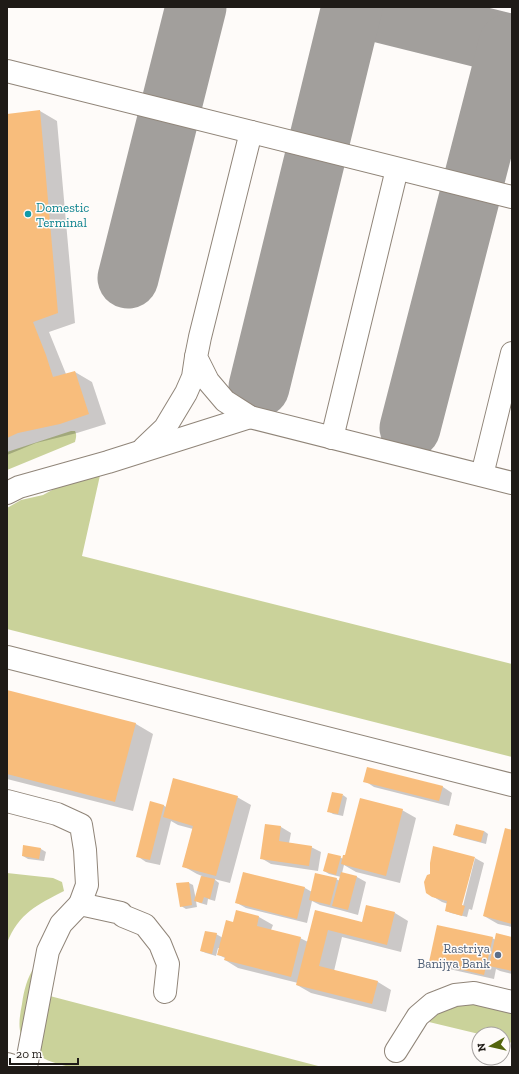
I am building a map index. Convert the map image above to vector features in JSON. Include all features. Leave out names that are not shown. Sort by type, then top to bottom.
[{"type":"street","points":[[7,71],[512,197]]},
{"type":"street","points":[[140,452],[165,428],[186,393],[193,377],[200,337],[251,132]]},
{"type":"street","points":[[332,438],[397,168]]},
{"type":"street","points":[[482,475],[512,353]]},
{"type":"street","points":[[196,358],[208,381],[225,401],[250,417],[512,483]]},
{"type":"street","points":[[7,494],[19,487],[140,452],[250,417]]},
{"type":"street","points":[[7,657],[512,784]]},
{"type":"street","points":[[7,801],[57,814],[81,825],[86,850],[87,885],[80,904],[61,924],[48,951],[26,1067]]},
{"type":"street","points":[[80,904],[122,914],[123,916],[145,925],[160,944],[168,964],[165,992]]},
{"type":"street","points":[[396,1051],[418,1016],[432,1004],[454,996],[474,993],[512,1002]]},
{"type":"street","points":[[7,1064],[17,1067]]},
{"type":"green space","points":[[71,431],[76,432],[75,442],[7,470],[7,452]]},
{"type":"green space","points":[[103,462],[82,556],[512,664],[512,757],[7,629],[7,508],[21,500],[43,495]]},
{"type":"green space","points":[[7,873],[53,878],[62,882],[64,891],[37,906],[23,917],[17,924],[7,943]]},
{"type":"green space","points":[[35,966],[46,995],[322,1067],[70,1067],[53,1062],[38,1055],[21,1037],[20,1020],[24,994],[28,980]]},
{"type":"green space","points":[[478,1003],[512,1010],[512,1043],[511,1026],[471,1026],[471,1032],[429,1022],[438,1014],[455,1005]]},
{"type":"building","name":"Domestic Terminal","points":[[40,110],[58,313],[33,322],[53,377],[75,371],[89,414],[60,424],[18,433],[7,438],[7,114]]},
{"type":"building","points":[[7,690],[136,723],[115,802],[7,774]]},
{"type":"building","points":[[367,767],[443,786],[439,801],[363,782]]},
{"type":"building","points":[[173,778],[238,796],[216,876],[182,867],[193,826],[163,817]]},
{"type":"building","points":[[332,792],[343,794],[338,814],[327,812]]},
{"type":"building","points":[[360,798],[403,809],[386,876],[341,864],[343,855],[345,855]]},
{"type":"building","points":[[150,801],[164,805],[150,860],[136,857]]},
{"type":"building","points":[[265,824],[281,826],[279,841],[312,846],[309,866],[260,859]]},
{"type":"building","points":[[456,824],[484,831],[481,842],[453,835]]},
{"type":"building","points":[[505,828],[512,830],[512,924],[483,916]]},
{"type":"building","points":[[23,845],[41,848],[39,859],[22,856]]},
{"type":"building","points":[[433,846],[475,857],[462,905],[465,906],[462,916],[445,911],[447,901],[432,897],[426,893],[424,882],[427,875],[430,874]]},
{"type":"building","points":[[328,853],[341,856],[336,875],[323,871]]},
{"type":"building","points":[[243,872],[305,887],[297,919],[235,903]]},
{"type":"building","points":[[341,872],[357,876],[348,910],[332,906]]},
{"type":"building","points":[[315,873],[337,878],[330,905],[309,900]]},
{"type":"building","points":[[201,876],[215,879],[210,899],[204,897],[202,903],[194,901]]},
{"type":"building","points":[[189,882],[192,905],[180,907],[176,883]]},
{"type":"building","points":[[366,905],[395,912],[387,945],[328,930],[319,966],[378,981],[372,1004],[296,985],[315,910],[362,922]]},
{"type":"building","points":[[236,910],[259,916],[257,926],[301,937],[291,977],[224,960],[225,957],[217,955],[226,920],[233,922]]},
{"type":"building","points":[[437,925],[493,937],[484,975],[429,962]]},
{"type":"building","points":[[205,931],[217,933],[212,954],[200,951]]},
{"type":"building","points":[[496,933],[512,937],[512,971],[489,966]]},
{"type":"taxiway","points":[[128,278],[196,7]]},
{"type":"taxiway","points":[[259,387],[352,7]]},
{"type":"taxiway","points":[[359,7],[512,45]]},
{"type":"taxiway","points":[[410,428],[509,44]]},
{"type":"place","name":"Domestic Terminal","points":[[28,214]]},
{"type":"place","name":"Rastriya Banijya Bank","points":[[498,955]]}]
